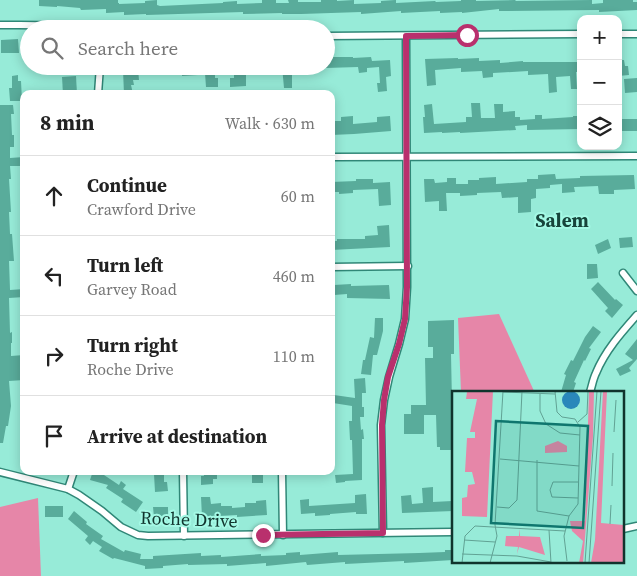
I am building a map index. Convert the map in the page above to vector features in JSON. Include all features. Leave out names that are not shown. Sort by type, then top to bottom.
[{"type":"street","points":[[0,25],[20,25]]},
{"type":"street","points":[[335,36],[577,34]]},
{"type":"street","points":[[622,34],[637,34]]},
{"type":"street","points":[[383,533],[382,417],[388,377],[405,319],[408,266],[406,36]]},
{"type":"street","points":[[98,90],[99,75]]},
{"type":"street","points":[[335,157],[637,156]]},
{"type":"street","points":[[335,267],[408,266]]},
{"type":"street","points":[[623,273],[637,291]]},
{"type":"street","points":[[590,391],[596,372],[606,354],[617,337],[637,315]]},
{"type":"street","name":"Roche Drive","points":[[0,472],[68,490],[79,495],[121,527],[138,535],[452,532]]},
{"type":"street","points":[[68,490],[73,475]]},
{"type":"street","points":[[183,475],[184,536]]},
{"type":"street","points":[[282,475],[283,535]]},
{"type":"street","points":[[624,529],[637,526]]},
{"type":"shaded area","points":[[499,314],[534,391],[461,391],[458,318]]},
{"type":"shaded area","points":[[38,498],[41,576],[0,576],[0,507]]},
{"type":"building","points":[[39,0],[118,0],[119,4],[145,3],[145,1],[157,0],[157,5],[160,6],[237,1],[237,4],[262,3],[262,0],[276,0],[276,3],[289,3],[288,0],[321,2],[321,0],[354,0],[354,4],[381,3],[381,1],[395,0],[396,3],[461,0],[592,0],[592,4],[603,3],[603,0],[633,0],[633,2],[637,2],[637,10],[599,12],[599,10],[499,11],[499,9],[462,13],[440,13],[440,11],[401,13],[401,11],[361,14],[361,12],[243,14],[243,12],[124,15],[124,12],[106,13],[106,9],[81,10],[80,8],[39,6]]},
{"type":"building","points":[[18,39],[19,53],[1,53],[1,40]]},
{"type":"building","points":[[335,57],[371,57],[372,61],[390,60],[391,76],[386,77],[387,91],[378,92],[377,83],[380,83],[379,67],[367,68],[367,72],[359,73],[358,67],[335,68]]},
{"type":"building","points":[[479,58],[479,61],[500,60],[500,63],[523,61],[577,62],[577,89],[571,89],[570,76],[556,77],[557,92],[549,93],[548,74],[528,75],[528,71],[493,73],[493,77],[483,78],[482,71],[461,72],[461,68],[435,70],[436,85],[427,86],[425,59]]},
{"type":"building","points":[[622,60],[624,60],[625,66],[628,66],[629,75],[622,76]]},
{"type":"building","points":[[18,75],[18,81],[21,81],[20,101],[10,101],[9,88],[12,88],[12,76]]},
{"type":"building","points":[[123,75],[139,75],[139,80],[133,80],[134,85],[131,85],[132,90],[124,90]]},
{"type":"building","points":[[205,75],[215,75],[215,78],[218,78],[218,87],[206,87]]},
{"type":"building","points":[[234,75],[246,75],[246,86],[230,87],[230,78],[234,78]]},
{"type":"building","points":[[283,75],[292,75],[292,88],[284,88]]},
{"type":"building","points":[[76,76],[77,90],[63,90],[62,77]]},
{"type":"building","points":[[637,78],[637,92],[625,93],[624,79]]},
{"type":"building","points":[[471,103],[480,103],[481,118],[495,118],[494,104],[503,104],[503,112],[515,111],[515,117],[520,117],[520,120],[535,119],[535,115],[542,115],[542,119],[577,116],[577,129],[527,130],[527,125],[515,126],[516,130],[424,133],[424,105],[432,104],[434,124],[466,122],[466,117],[472,117]]},
{"type":"building","points":[[0,105],[13,105],[14,114],[11,114],[14,147],[10,147],[10,158],[20,157],[20,166],[10,166],[11,212],[9,212],[14,261],[9,261],[10,290],[20,289],[20,297],[9,298],[10,333],[12,332],[11,356],[20,355],[20,380],[9,381],[11,406],[3,443],[0,443]]},
{"type":"building","points":[[353,116],[353,124],[377,122],[377,117],[390,116],[391,131],[335,135],[335,121],[341,121],[341,117]]},
{"type":"building","points":[[622,119],[637,119],[637,131],[622,131]]},
{"type":"building","points":[[555,174],[556,179],[580,178],[580,176],[634,175],[635,189],[614,190],[614,194],[599,194],[598,186],[574,187],[575,192],[562,193],[562,184],[550,185],[550,188],[536,189],[536,198],[531,199],[531,212],[518,213],[518,197],[502,198],[501,192],[460,196],[460,193],[446,193],[447,211],[439,211],[439,201],[425,202],[424,179],[434,179],[435,183],[447,182],[447,178],[456,178],[456,184],[468,184],[468,180],[496,177],[496,184],[527,182],[527,179],[538,179],[538,175]]},
{"type":"building","points":[[356,179],[373,179],[373,183],[390,182],[391,205],[379,206],[378,189],[353,190],[353,193],[339,194],[339,192],[335,192],[335,182],[356,181]]},
{"type":"building","points":[[389,225],[390,247],[335,250],[335,241],[337,239],[365,239],[365,236],[378,235],[377,226]]},
{"type":"building","points":[[632,237],[633,247],[620,248],[619,238]]},
{"type":"building","points":[[608,239],[611,248],[598,254],[595,245]]},
{"type":"building","points":[[587,264],[597,264],[598,278],[587,279]]},
{"type":"building","points":[[598,282],[615,300],[623,305],[612,318],[605,311],[608,308],[591,289]]},
{"type":"building","points":[[335,285],[389,285],[390,299],[347,298],[347,294],[335,295]]},
{"type":"building","points":[[375,318],[383,318],[383,331],[377,355],[373,355],[371,375],[361,374],[370,337],[374,338]]},
{"type":"building","points":[[454,320],[454,354],[451,354],[452,450],[440,450],[440,447],[437,447],[436,415],[424,415],[424,434],[404,434],[404,414],[411,414],[411,405],[426,405],[425,358],[433,358],[433,347],[428,347],[428,321]]},
{"type":"building","points":[[593,326],[601,332],[589,348],[591,349],[574,382],[576,383],[573,391],[561,391],[566,375],[564,374]]},
{"type":"building","points":[[637,339],[637,359],[629,368],[631,371],[620,376],[616,369],[633,360],[625,354]]},
{"type":"building","points":[[365,378],[366,393],[362,393],[364,417],[360,417],[364,439],[362,439],[362,480],[336,483],[335,475],[353,474],[352,440],[350,440],[349,421],[352,421],[352,406],[335,403],[335,395],[355,398],[354,379]]},
{"type":"building","points":[[92,475],[104,475],[119,485],[121,481],[126,485],[123,489],[143,502],[136,512],[121,502],[123,499],[106,488],[108,485],[90,480]]},
{"type":"building","points":[[154,475],[164,475],[164,482],[167,482],[168,491],[155,492]]},
{"type":"building","points":[[217,475],[217,479],[213,479],[213,484],[201,485],[201,476]]},
{"type":"building","points":[[252,475],[263,475],[263,483],[252,483]]},
{"type":"building","points":[[433,487],[433,502],[452,501],[452,511],[402,513],[401,496],[411,495],[412,504],[423,503],[422,488]]},
{"type":"building","points":[[366,494],[367,514],[356,514],[356,512],[315,516],[315,513],[301,514],[300,500],[309,499],[309,506],[355,503],[355,495]]},
{"type":"building","points":[[201,497],[210,497],[211,504],[221,503],[221,506],[232,506],[232,508],[245,507],[245,503],[256,503],[256,501],[266,500],[267,515],[202,517]]},
{"type":"building","points":[[45,506],[63,506],[63,517],[45,517]]},
{"type":"building","points":[[153,507],[168,507],[168,516],[154,517]]},
{"type":"building","points":[[74,511],[87,522],[86,524],[103,536],[101,539],[124,552],[125,550],[141,554],[140,559],[153,559],[153,556],[201,553],[201,556],[221,555],[221,557],[261,554],[261,556],[286,555],[286,553],[300,552],[300,555],[338,552],[338,555],[445,552],[445,550],[452,550],[452,560],[404,563],[404,561],[345,564],[345,562],[307,565],[306,562],[266,566],[266,563],[227,566],[227,564],[188,564],[145,569],[145,566],[113,559],[99,551],[102,547],[93,541],[90,545],[85,540],[88,536],[68,519]]},
{"type":"district","name":"Salem","points":[[562,220]]},
{"type":"route","points":[[263,535],[383,533],[382,425],[384,400],[388,377],[405,319],[408,266],[406,36],[467,35]]}]
